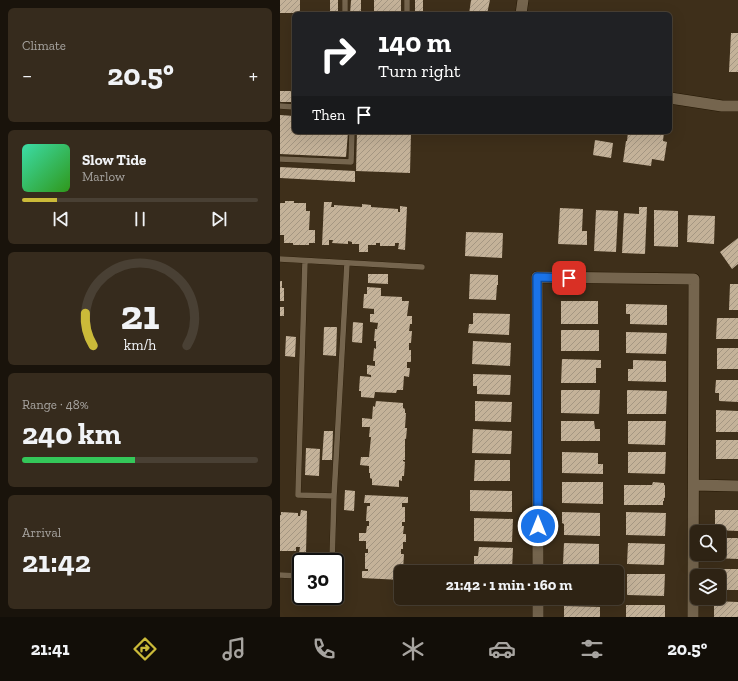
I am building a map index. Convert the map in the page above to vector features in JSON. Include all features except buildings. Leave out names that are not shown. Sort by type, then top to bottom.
[{"type":"street","points":[[521,12],[523,0]]},
{"type":"street","points":[[672,98],[722,106],[738,106]]},
{"type":"street","points":[[538,565],[537,277],[694,279],[693,617]]},
{"type":"street","points":[[694,485],[738,486]]},
{"type":"street","points":[[538,605],[538,617]]},
{"type":"lane","points":[[345,0],[345,12]]},
{"type":"lane","points":[[407,0],[407,12]]},
{"type":"lane","points":[[280,106],[292,107]]},
{"type":"lane","points":[[280,159],[351,162],[352,134]]},
{"type":"lane","points":[[280,259],[422,267]]},
{"type":"lane","points":[[305,261],[298,495],[334,496]]},
{"type":"lane","points":[[332,553],[347,263]]},
{"type":"lane","points":[[280,575],[292,576]]},
{"type":"route","points":[[538,526],[537,277],[569,278]]}]
